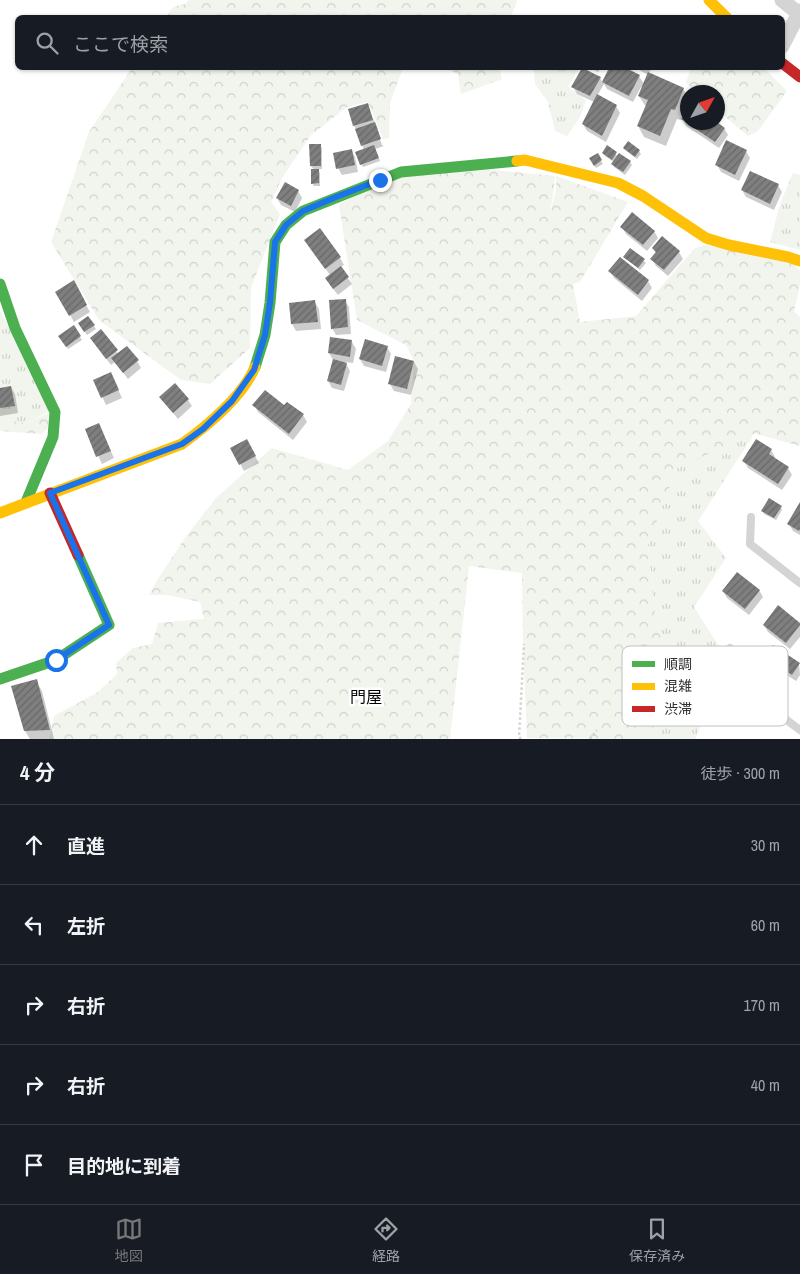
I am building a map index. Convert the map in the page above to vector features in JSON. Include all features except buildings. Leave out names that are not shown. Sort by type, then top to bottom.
[{"type":"street","points":[[709,0],[723,15]]},
{"type":"street","points":[[782,0],[799,13],[785,40]]},
{"type":"street","points":[[785,65],[800,77]]},
{"type":"street","points":[[0,512],[182,444],[203,429],[232,401],[254,370],[265,335],[270,303],[275,242],[286,225],[303,211],[401,172],[525,160],[618,183],[643,196],[706,238],[729,245],[800,260]]},
{"type":"street","points":[[0,284],[15,328],[55,412],[53,437],[26,502]]},
{"type":"street","points":[[0,679],[56,660],[109,625],[50,493]]},
{"type":"lane","points":[[751,517],[750,544],[800,583]]},
{"type":"lane","points":[[788,721],[800,730]]},
{"type":"path","points":[[521,739],[519,737],[524,644]]},
{"type":"path","points":[[590,739],[597,730]]},
{"type":"green space","points":[[189,0],[516,0],[517,2],[511,15],[167,15],[173,7],[185,4]]},
{"type":"green space","points":[[131,70],[402,70],[390,103],[389,138],[383,139],[368,102],[347,107],[311,135],[282,178],[271,202],[280,214],[251,288],[250,348],[210,384],[181,380],[99,320],[51,242],[89,132]]},
{"type":"green space","points":[[449,70],[500,70],[502,79],[461,94],[458,74]]},
{"type":"green space","points":[[534,70],[578,70],[568,87],[586,100],[580,117],[567,136],[555,131],[548,102],[535,84]]},
{"type":"green space","points":[[690,70],[766,70],[787,91],[758,131],[748,136],[725,117],[725,85],[688,85],[686,83]]},
{"type":"green space","points":[[452,166],[555,176],[549,216],[556,191],[556,176],[628,202],[580,282],[573,284],[580,322],[636,316],[694,249],[715,241],[788,257],[800,271],[800,285],[794,311],[800,317],[800,446],[753,433],[676,469],[648,545],[655,613],[663,646],[622,646],[622,726],[661,726],[627,739],[527,738],[522,573],[469,566],[450,739],[49,739],[54,716],[98,692],[117,674],[116,663],[133,648],[152,644],[158,623],[204,619],[200,602],[167,595],[149,595],[187,535],[216,498],[272,448],[348,470],[388,441],[411,404],[414,361],[406,345],[357,320],[339,205],[380,180]]},
{"type":"green space","points":[[793,173],[800,175],[800,250],[770,242],[780,204]]},
{"type":"green space","points":[[0,310],[51,410],[27,423],[0,419]]},
{"type":"green space","points":[[48,413],[48,428],[41,434],[0,431],[0,419],[27,423]]},
{"type":"green space","points":[[758,428],[698,521],[726,558],[694,607],[719,646],[663,646],[655,613],[648,545],[676,462]]},
{"type":"green space","points":[[661,726],[701,726],[695,739],[627,739]]},
{"type":"traffic: fast","points":[[255,367],[265,335],[270,303],[275,242],[286,225],[303,211],[401,172],[517,161]]},
{"type":"traffic: fast","points":[[0,284],[15,328],[55,412],[53,437],[26,502]]},
{"type":"traffic: fast","points":[[0,679],[56,660],[109,625],[78,555]]},
{"type":"traffic: slow","points":[[709,0],[724,15]]},
{"type":"traffic: slow","points":[[517,161],[525,160],[618,183],[643,196],[706,238],[800,261]]},
{"type":"traffic: slow","points":[[0,513],[182,444],[223,410],[242,389],[255,367]]},
{"type":"traffic: jam","points":[[785,65],[800,77]]},
{"type":"traffic: jam","points":[[50,493],[78,555]]},
{"type":"district","name":"門屋","points":[[366,697]]},
{"type":"route","points":[[56,660],[109,625],[50,493],[182,444],[203,429],[232,401],[254,370],[265,335],[270,303],[275,242],[286,225],[303,211],[380,180]]}]
